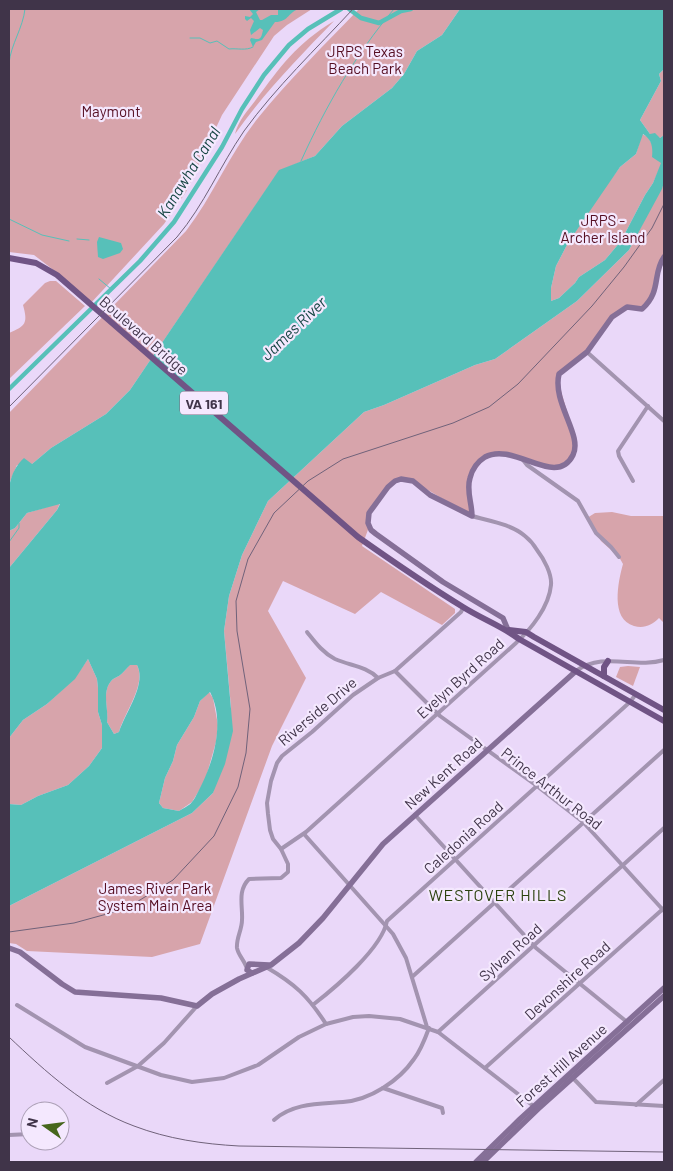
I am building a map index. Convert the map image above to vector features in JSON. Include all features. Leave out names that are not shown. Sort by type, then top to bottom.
[{"type":"main road","name":"Boulevard Bridge","points":[[9,258],[30,261],[44,266],[358,537],[464,608]]},
{"type":"main road","name":"VA 161","points":[[464,608],[508,630],[519,640],[664,721]]},
{"type":"main road","name":"VA 161","points":[[508,630],[526,632],[664,710]]},
{"type":"main road","points":[[604,676],[604,668],[608,661]]},
{"type":"street","points":[[508,630],[503,618],[413,562],[376,534],[369,527],[367,516],[392,483],[404,479],[413,482],[430,495],[472,516],[468,486],[470,476],[481,460],[493,454],[504,453],[545,468],[564,465],[576,449],[575,438],[564,412],[558,389],[558,380],[562,371],[586,352],[612,318],[627,307],[642,309],[648,304],[654,293],[661,262],[664,257]]},
{"type":"street","points":[[586,352],[664,421]]},
{"type":"street","points":[[633,481],[618,451],[648,406]]},
{"type":"street","points":[[522,458],[527,465],[578,501],[596,533],[611,546],[619,557]]},
{"type":"street","name":"Evelyn Byrd Road","points":[[281,848],[304,834],[519,640],[538,617],[550,592],[551,584],[547,568],[541,556],[525,535],[504,525],[472,516]]},
{"type":"street","name":"Riverside Drive","points":[[250,971],[239,954],[237,946],[242,922],[241,893],[244,884],[249,880],[281,878],[287,874],[288,864],[281,848],[273,839],[270,830],[267,803],[277,763],[282,756],[353,695],[378,678],[395,670],[464,608]]},
{"type":"street","name":"Riverside Drive","points":[[307,632],[321,649],[333,658],[365,668],[378,678]]},
{"type":"street","name":"New Kent Road","points":[[107,1084],[138,1066],[164,1043],[197,1006],[212,994],[250,971],[268,966],[299,943],[379,848],[576,671],[585,665],[608,661],[651,662],[664,660]]},
{"type":"street","name":"Prince Arthur Road","points":[[395,670],[437,714],[537,786],[582,822],[664,909]]},
{"type":"street","name":"Caledonia Road","points":[[314,1004],[351,972],[385,931],[387,921],[630,702],[636,694]]},
{"type":"street","points":[[412,977],[664,750]]},
{"type":"street","points":[[415,815],[534,945],[579,984],[629,1023]]},
{"type":"street","name":"Sylvan Road","points":[[438,1032],[664,828]]},
{"type":"street","points":[[274,1120],[296,1107],[346,1102],[364,1097],[383,1088],[414,1060],[428,1028],[401,947],[386,925],[304,834]]},
{"type":"street","name":"Devonshire Road","points":[[485,1068],[664,909]]},
{"type":"street","points":[[9,948],[20,952],[75,992],[161,998],[197,1006]]},
{"type":"street","points":[[244,961],[268,966],[293,984],[314,1004],[326,1024]]},
{"type":"street","points":[[250,971],[257,968],[253,964]]},
{"type":"street","name":"Forest Hill Avenue","points":[[483,1162],[536,1108],[629,1023],[664,988]]},
{"type":"street","name":"Forest Hill Avenue","points":[[629,1023],[664,996]]},
{"type":"street","points":[[17,1005],[85,1047],[161,1075],[192,1082],[224,1078],[258,1065],[299,1037],[326,1024],[353,1017],[394,1018],[438,1032],[536,1108]]},
{"type":"street","points":[[571,1076],[596,1102],[664,1106]]},
{"type":"street","points":[[636,1105],[664,1080]]},
{"type":"street","points":[[383,1088],[442,1108],[443,1113]]},
{"type":"street","name":"Forest Hill Avenue","points":[[476,1162],[503,1134],[536,1108]]},
{"type":"green space","name":"Maymont","points":[[9,9],[312,9],[274,36],[222,115],[186,192],[164,224],[90,304],[60,275],[34,255],[9,252]]},
{"type":"green space","name":"JRPS Texas Beach Park","points":[[359,9],[460,9],[442,35],[417,51],[404,74],[392,88],[342,126],[315,156],[279,171],[130,390],[106,414],[51,448],[32,464],[17,465],[9,484],[9,413],[186,231],[205,204],[248,131],[258,118]]},
{"type":"green space","points":[[334,21],[270,90],[235,134],[244,116],[290,56],[309,38]]},
{"type":"green space","points":[[664,69],[664,135],[660,138],[650,134],[640,120],[661,81],[659,74]]},
{"type":"green space","name":"JRPS - Archer Island","points":[[642,134],[648,137],[662,163],[653,183],[621,241],[605,260],[579,277],[559,298],[551,301],[551,288],[556,266],[568,243],[620,167],[636,154]]},
{"type":"green space","name":"James River Park System Main Area","points":[[664,182],[664,257],[654,293],[642,309],[627,307],[612,317],[587,352],[562,371],[558,381],[575,438],[571,458],[554,468],[509,454],[487,456],[470,476],[472,516],[416,483],[398,480],[371,509],[369,527],[362,546],[455,609],[455,613],[442,625],[381,592],[355,614],[283,581],[268,611],[306,678],[272,746],[200,944],[152,957],[27,951],[16,944],[9,943],[9,906],[192,813],[213,793],[231,707],[224,631],[229,596],[242,555],[268,501],[364,412],[475,365],[495,359],[577,301],[629,250]]},
{"type":"green space","points":[[56,281],[85,306],[9,379],[9,333],[24,323],[23,305],[45,283]]},
{"type":"green space","points":[[60,503],[57,510],[9,568],[9,531],[15,528],[27,513]]},
{"type":"green space","points":[[612,512],[631,516],[664,516],[664,623],[659,618],[648,626],[638,627],[626,622],[621,616],[618,590],[623,564],[619,557],[601,541],[587,518],[595,513]]},
{"type":"green space","points":[[88,659],[97,679],[98,712],[102,725],[102,748],[89,766],[68,785],[38,796],[21,805],[9,804],[9,738],[23,720],[47,704],[74,679]]},
{"type":"green space","points":[[130,664],[137,665],[139,681],[137,690],[119,732],[114,734],[107,722],[107,689],[112,680],[120,675]]},
{"type":"green space","points":[[620,667],[640,667],[633,686],[616,677]]},
{"type":"green space","points":[[209,692],[213,698],[218,725],[216,742],[205,781],[192,802],[179,811],[163,808],[159,803],[165,778],[173,761],[177,745],[194,717],[200,701]]},
{"type":"water","points":[[249,9],[260,9],[256,12],[260,20],[262,20],[271,15],[278,15],[278,9],[299,9],[280,22],[275,22],[262,40],[256,42],[253,47],[251,38],[260,38],[263,30],[260,28],[251,35],[250,30],[254,21],[251,18],[247,21],[245,19],[245,16],[250,17],[253,14]]},
{"type":"water","name":"James River","points":[[460,9],[664,9],[664,69],[659,74],[661,81],[640,120],[650,134],[655,133],[660,138],[664,135],[664,182],[662,189],[629,250],[577,301],[495,359],[475,365],[364,412],[268,501],[242,555],[229,596],[224,631],[233,731],[225,764],[213,793],[192,813],[9,906],[9,804],[21,805],[38,796],[68,785],[89,766],[102,748],[102,725],[98,712],[97,679],[88,659],[75,679],[47,704],[23,720],[9,738],[9,568],[60,504],[27,513],[15,528],[9,531],[8,502],[13,474],[24,458],[32,464],[51,448],[106,414],[130,390],[279,170],[315,156],[342,126],[392,88],[404,74],[417,51],[442,35]],"holes":[[[643,134],[651,144],[652,157],[661,163],[653,183],[621,241],[605,260],[579,277],[559,298],[551,301],[551,288],[556,266],[568,243],[620,167],[636,154]],[[130,665],[137,665],[139,673],[137,690],[119,732],[114,734],[107,722],[106,695],[112,680]],[[210,692],[215,704],[217,729],[213,756],[194,800],[179,811],[163,808],[159,803],[165,778],[173,761],[177,745],[194,717],[200,701]]]},
{"type":"water","points":[[99,237],[121,243],[123,249],[120,253],[103,259],[98,257],[97,242]]},
{"type":"waterway","points":[[9,63],[25,9]]},
{"type":"waterway","name":"Kanawha Canal","points":[[9,389],[140,261],[174,222],[222,147],[242,109],[264,75],[289,45],[308,29],[341,9]]},
{"type":"waterway","points":[[349,9],[361,18],[379,23],[401,11],[411,9]]},
{"type":"waterway","points":[[301,161],[342,82],[367,44],[394,9]]},
{"type":"waterway","points":[[190,38],[200,38],[210,43],[217,41],[229,49],[253,47]]},
{"type":"waterway","points":[[9,219],[42,235],[69,241]]},
{"type":"waterway","points":[[77,239],[89,240]]},
{"type":"waterway","points":[[99,279],[111,289]]},
{"type":"waterway","points":[[9,542],[19,528],[19,523]]},
{"type":"railway","points":[[9,407],[177,237],[204,199],[235,144],[256,115],[353,9]]},
{"type":"railway","points":[[9,932],[74,923],[125,909],[173,880],[214,836],[238,787],[246,753],[250,709],[237,631],[236,601],[248,559],[274,513],[308,481],[343,459],[453,423],[489,407],[518,384],[592,306],[624,267],[652,228],[664,204]]},
{"type":"railway","points":[[9,1037],[52,1076],[99,1109],[134,1126],[186,1140],[239,1146],[664,1152]]},
{"type":"district","name":"WESTOVER HILLS","points":[[498,894]]}]
